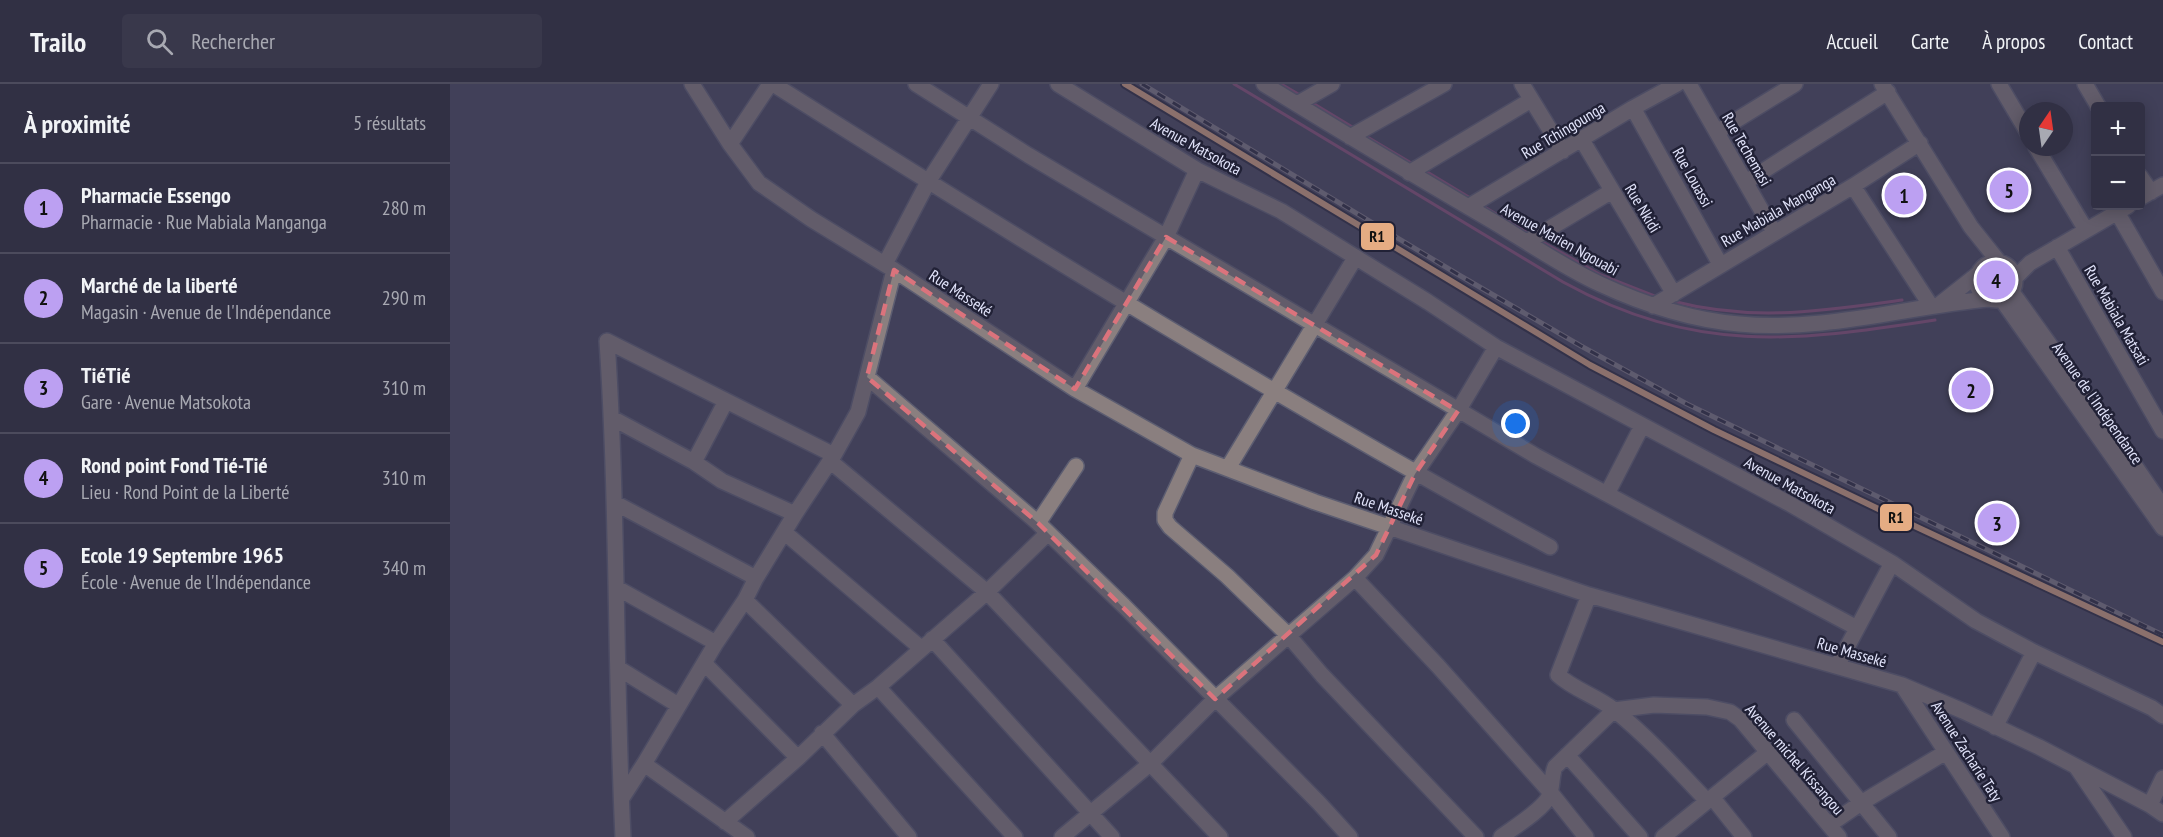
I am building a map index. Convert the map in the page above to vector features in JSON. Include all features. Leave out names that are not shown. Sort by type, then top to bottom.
[{"type":"street","name":"Rue Masseké","points":[[692,84],[730,144],[759,183],[1075,389],[1192,455],[1388,528],[1589,595],[1742,641],[1902,685],[1963,711],[2075,765],[2163,814]]},
{"type":"street","points":[[730,144],[772,84],[1022,241],[1415,474],[1550,547]]},
{"type":"street","points":[[916,84],[1166,237],[1458,411],[1607,495],[1857,628]]},
{"type":"street","points":[[622,798],[716,643],[745,600],[795,514],[832,458],[858,412],[890,267],[928,182],[991,84]]},
{"type":"street","name":"Avenue Matsokota","points":[[1058,84],[1197,170],[1281,211],[1428,302],[1496,348],[1790,504],[1892,563],[1976,621],[2034,652],[2152,708],[2163,716]]},
{"type":"street","name":"Avenue Marien Ngouabi","points":[[1264,84],[1409,173],[1600,285],[1653,306],[1739,324],[1780,325],[1835,321],[1935,305],[2004,283]]},
{"type":"street","points":[[1297,104],[1332,84]]},
{"type":"street","points":[[1350,137],[1444,84]]},
{"type":"street","points":[[1522,84],[1563,151]]},
{"type":"street","name":"Rue Tchingounga","points":[[1468,207],[1677,84]]},
{"type":"street","name":"Rue Techemasi","points":[[1689,84],[1774,232]]},
{"type":"street","points":[[1717,132],[1795,84]]},
{"type":"street","points":[[1999,84],[2019,118]]},
{"type":"street","points":[[2085,84],[2096,102]]},
{"type":"street","points":[[1746,182],[1885,88]]},
{"type":"street","name":"Avenue de l'Indépendance","points":[[1885,88],[2004,283],[2163,528]]},
{"type":"street","points":[[1409,173],[1531,100]]},
{"type":"street","name":"Rue Louassi","points":[[1634,108],[1720,264]]},
{"type":"street","name":"Rue Nkidi","points":[[1582,140],[1674,294]]},
{"type":"street","name":"Rue Mabiala Manganga","points":[[1653,306],[1920,143]]},
{"type":"street","points":[[2041,156],[2086,230]]},
{"type":"street","points":[[1075,389],[1166,237],[1197,170]]},
{"type":"street","points":[[1853,186],[1935,305],[1992,262],[2004,283],[2030,263],[2121,210]]},
{"type":"street","points":[[1527,242],[1612,190]]},
{"type":"street","points":[[2123,210],[2163,291]]},
{"type":"street","name":"Avenue de l'Indépendance","points":[[1971,227],[1980,271],[1977,285],[1979,291],[2004,283]]},
{"type":"street","name":"Rue Mabiala Matsati","points":[[2057,247],[2163,431]]},
{"type":"street","points":[[1228,468],[1355,258]]},
{"type":"street","name":"Avenue de l'Indépendance","points":[[2004,283],[2105,422],[2163,507]]},
{"type":"street","points":[[623,837],[618,729],[615,503],[607,340],[832,458],[987,592],[1220,837]]},
{"type":"street","points":[[1062,837],[1151,763],[1215,699],[1355,578],[1376,555],[1415,474],[1458,411],[1496,348]]},
{"type":"street","points":[[867,377],[1043,528],[1124,606],[1350,837]]},
{"type":"street","points":[[694,462],[726,401]]},
{"type":"street","points":[[612,418],[694,462],[722,481],[795,514]]},
{"type":"street","points":[[1607,495],[1642,426]]},
{"type":"street","points":[[1192,455],[1165,513],[1165,520],[1170,527],[1227,576],[1288,635],[1322,675],[1476,837]]},
{"type":"street","points":[[725,822],[798,758],[853,705],[878,687],[987,592],[1043,528],[1076,466]]},
{"type":"street","points":[[615,503],[756,578]]},
{"type":"street","points":[[784,532],[927,644],[1112,837]]},
{"type":"street","points":[[1837,666],[1892,563]]},
{"type":"street","points":[[1355,578],[1438,666],[1551,793],[1586,837]]},
{"type":"street","points":[[617,588],[716,643]]},
{"type":"street","points":[[1589,595],[1558,675],[1614,710],[1710,799],[1744,837]]},
{"type":"street","points":[[745,600],[853,705]]},
{"type":"street","points":[[1995,727],[2034,652]]},
{"type":"street","points":[[704,663],[798,758]]},
{"type":"street","points":[[618,668],[678,705]]},
{"type":"street","name":"Avenue Zacharie Taty","points":[[1902,685],[2002,837]]},
{"type":"street","points":[[878,687],[1015,837]]},
{"type":"street","name":"Avenue michel Kissangou","points":[[1614,710],[1654,705],[1720,709],[1740,719],[1839,837]]},
{"type":"street","points":[[1501,837],[1545,803],[1551,793],[1551,776],[1555,767],[1614,710]]},
{"type":"street","points":[[1794,720],[1889,837]]},
{"type":"street","points":[[822,733],[909,837]]},
{"type":"street","points":[[1663,837],[1768,752]]},
{"type":"street","points":[[1829,825],[1946,752]]},
{"type":"street","points":[[1567,755],[1640,837]]},
{"type":"street","points":[[644,764],[747,837]]},
{"type":"street","points":[[2075,765],[2124,837]]},
{"type":"street","points":[[2150,805],[2163,778]]},
{"type":"highlighted area","points":[[1166,237],[1458,411],[1415,474],[1376,555],[1215,699],[1038,523],[867,377],[894,270],[1075,389]]},
{"type":"waterway","points":[[1234,84],[1563,282],[1611,305],[1657,321],[1701,331],[1745,336],[1790,337],[1884,328],[1935,320]]},
{"type":"waterway","points":[[1281,84],[1300,95]]},
{"type":"waterway","points":[[1311,102],[1354,128]]},
{"type":"waterway","points":[[1364,135],[1413,164]]},
{"type":"waterway","points":[[1424,170],[1472,199]]},
{"type":"waterway","points":[[1483,206],[1531,235]]},
{"type":"waterway","points":[[1539,240],[1601,275],[1657,297]]},
{"type":"waterway","points":[[1672,301],[1702,307],[1759,313],[1815,311],[1902,300]]},
{"type":"railway","points":[[1142,84],[1459,275],[1687,404],[2163,635]]},
{"type":"transit line","name":"R1","points":[[1125,84],[1590,365],[1714,430],[2163,642]]},
{"type":"place","name":"Ecole 19 Septembre 1965","points":[[2009,190]]},
{"type":"place","name":"Pharmacie Essengo","points":[[1904,195]]},
{"type":"place","name":"Rond point Fond Tié-Tié","points":[[1996,280]]},
{"type":"place","name":"Marché de la liberté","points":[[1971,390]]},
{"type":"place","name":"TiéTié","points":[[1997,523]]}]
